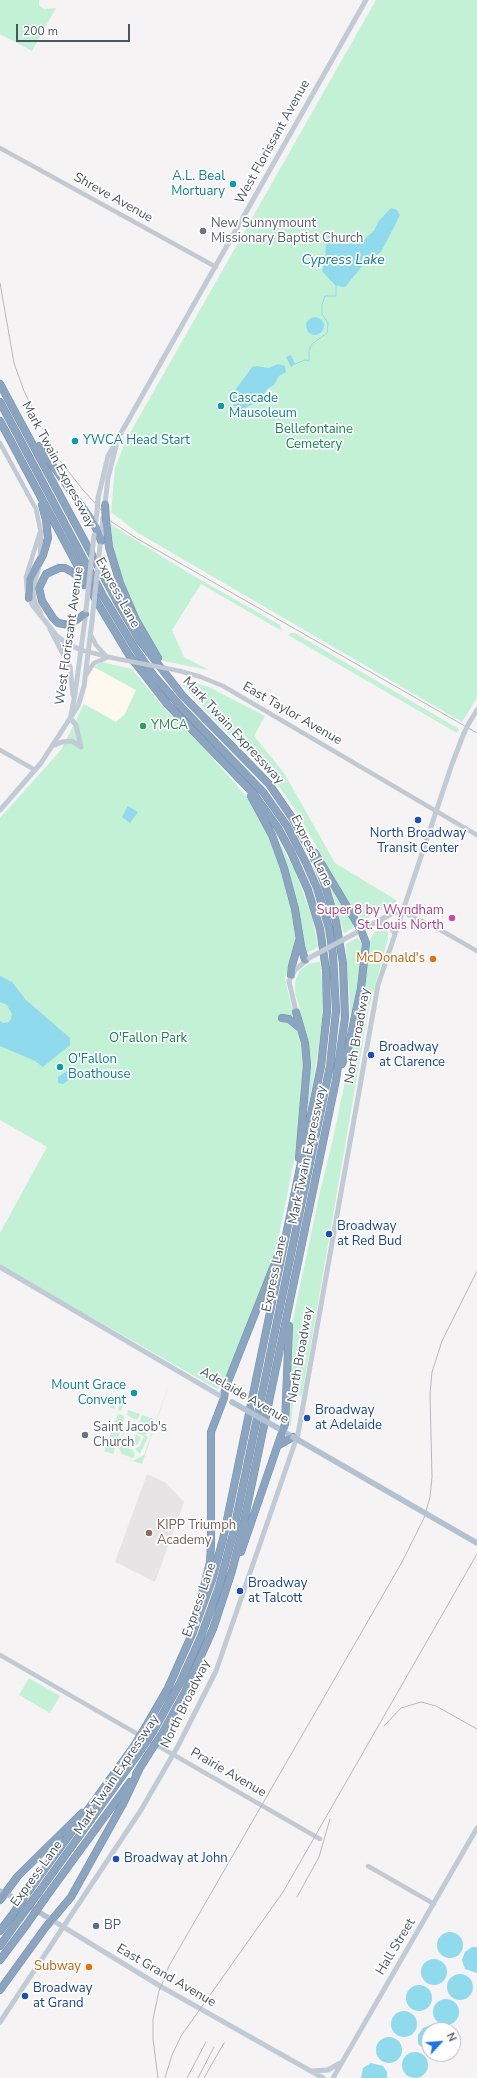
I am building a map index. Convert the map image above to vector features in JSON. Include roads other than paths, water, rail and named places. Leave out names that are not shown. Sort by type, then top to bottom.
[{"type":"highway","name":"Mark Twain Expressway","points":[[0,384],[129,624],[173,684],[269,784],[300,831],[324,882],[332,908],[341,948],[345,1018],[336,1080],[291,1300],[232,1571],[219,1612],[200,1661],[162,1734],[139,1770],[0,1960]]},
{"type":"highway","name":"Express Lane","points":[[0,402],[99,587],[134,647],[154,676],[181,707],[263,792],[287,826],[317,888],[328,928],[333,955],[336,1011],[330,1066],[233,1534],[218,1587],[200,1640],[180,1683],[141,1750],[0,1946]]},
{"type":"highway","name":"Mark Twain Expressway","points":[[0,421],[121,644],[150,683],[177,715],[244,783],[271,816],[297,864],[316,916],[325,957],[328,998],[325,1046],[223,1539],[212,1580],[193,1632],[168,1688],[134,1746],[0,1931]]},
{"type":"highway","points":[[25,430],[33,437],[95,526],[100,544]]},
{"type":"highway","points":[[29,598],[30,578],[46,549],[48,533],[38,491]]},
{"type":"highway","points":[[105,504],[105,520],[109,547],[125,596],[136,620],[173,684]]},
{"type":"highway","points":[[86,612],[69,625],[58,623],[47,610],[39,594],[42,578],[54,569],[70,570],[78,577],[97,602]]},
{"type":"highway","points":[[244,783],[272,835],[281,857],[294,904],[299,937],[307,959]]},
{"type":"highway","points":[[300,831],[327,871],[361,930],[366,943],[363,976],[348,1049],[336,1080]]},
{"type":"highway","points":[[291,975],[299,937]]},
{"type":"highway","points":[[296,1012],[306,1054],[307,1079],[296,1186]]},
{"type":"highway","points":[[282,1018],[289,1019],[301,1029]]},
{"type":"highway","points":[[193,1632],[208,1568],[211,1544],[211,1432],[224,1398],[225,1389],[285,1240]]},
{"type":"highway","points":[[232,1571],[244,1544],[285,1424],[286,1358],[291,1300]]},
{"type":"highway","points":[[279,1445],[293,1437]]},
{"type":"highway","points":[[0,1990],[76,1890],[124,1802],[139,1770]]},
{"type":"highway","points":[[0,1900],[3,1892],[92,1805]]},
{"type":"main road","name":"West Florissant Avenue","points":[[70,718],[86,612],[98,498],[108,456],[366,0]]},
{"type":"main road","name":"West Florissant Avenue","points":[[105,504],[108,478],[117,442]]},
{"type":"main road","name":"West Florissant Avenue","points":[[0,810],[54,746],[78,706],[85,677],[100,544],[105,520]]},
{"type":"main road","points":[[29,598],[50,628],[70,667],[73,703]]},
{"type":"main road","points":[[50,628],[66,643],[81,650]]},
{"type":"main road","name":"North Broadway","points":[[0,2022],[64,1928],[141,1810],[174,1754],[214,1676],[298,1434],[377,992],[436,811],[464,733],[477,710]]},
{"type":"main road","points":[[54,746],[67,741],[77,743],[81,747],[76,725],[70,718]]},
{"type":"main road","points":[[296,1012],[290,988],[291,975],[307,959],[393,913],[402,912]]},
{"type":"main road","points":[[378,922],[390,926],[395,935]]},
{"type":"main road","name":"Adelaide Avenue","points":[[0,1267],[224,1398],[477,1543]]},
{"type":"main road","name":"Hall Street","points":[[333,2078],[477,1828]]},
{"type":"main road","name":"East Grand Avenue","points":[[3,1892],[160,1986],[323,2078]]},
{"type":"main road","points":[[310,2071],[330,2070],[343,2060]]},
{"type":"street","name":"Shreve Avenue","points":[[0,148],[216,267]]},
{"type":"street","points":[[0,443],[32,501],[41,526],[40,560],[33,584],[33,594],[45,621]]},
{"type":"street","points":[[29,598],[26,590],[26,577],[41,526]]},
{"type":"street","points":[[85,677],[94,663],[109,657],[96,645],[90,633]]},
{"type":"street","name":"East Taylor Avenue","points":[[81,650],[180,671],[201,677],[223,686],[477,835]]},
{"type":"street","points":[[0,750],[35,770]]},
{"type":"street","points":[[402,912],[437,928],[477,951]]},
{"type":"street","name":"Prairie Avenue","points":[[0,1655],[320,1839]]},
{"type":"street","points":[[368,1866],[434,1904]]},
{"type":"water","name":"Cypress Lake","points":[[391,208],[397,210],[400,215],[381,252],[364,264],[345,287],[336,286],[322,271],[325,259],[326,241],[329,235],[334,234],[348,244],[362,241],[374,231],[378,222]]},
{"type":"water","points":[[315,317],[321,320],[324,326],[321,332],[315,335],[309,332],[306,326],[309,320]]},
{"type":"water","points":[[291,355],[295,364],[291,367],[286,357]]},
{"type":"water","points":[[278,364],[285,366],[286,372],[279,376],[274,385],[267,389],[261,400],[243,409],[234,406],[230,400],[231,396],[252,367],[256,366],[269,368]]},
{"type":"water","points":[[128,806],[138,812],[130,823],[122,817]]},
{"type":"water","points":[[0,976],[12,982],[26,1000],[70,1038],[70,1045],[43,1067],[35,1061],[0,1046],[0,1021],[3,1023],[9,1022],[12,1014],[7,1005],[0,1002]]},
{"type":"water","points":[[74,1066],[77,1069],[76,1074],[63,1084],[58,1083],[58,1077]]},
{"type":"water","points":[[450,1932],[459,1936],[463,1945],[459,1954],[450,1958],[441,1954],[437,1945],[441,1936]]},
{"type":"water","points":[[472,1947],[477,1947],[477,1973],[465,1969],[462,1960],[465,1952]]},
{"type":"water","points":[[434,1959],[443,1963],[447,1972],[443,1981],[434,1985],[425,1981],[421,1972],[425,1963]]},
{"type":"water","points":[[460,1974],[469,1978],[473,1987],[469,1996],[460,2000],[451,1996],[447,1987],[451,1978]]},
{"type":"water","points":[[419,1985],[428,1989],[432,1998],[428,2007],[419,2011],[410,2007],[406,1998],[410,1989]]},
{"type":"water","points":[[441,2000],[451,2000],[458,2007],[458,2017],[454,2022],[438,2022],[434,2017],[434,2007]]},
{"type":"water","points":[[404,2011],[413,2015],[417,2024],[413,2033],[404,2037],[395,2033],[391,2024],[395,2015]]},
{"type":"water","points":[[421,2031],[421,2046],[418,2044],[418,2035]]},
{"type":"water","points":[[389,2037],[398,2041],[402,2050],[398,2059],[389,2063],[380,2059],[376,2050],[380,2041]]},
{"type":"water","points":[[410,2053],[420,2053],[421,2062],[427,2062],[427,2070],[420,2077],[410,2077],[403,2070],[403,2060]]},
{"type":"water","points":[[371,2063],[383,2066],[387,2072],[387,2078],[361,2078],[363,2068]]},
{"type":"waterway","points":[[295,364],[305,360],[309,361],[309,350],[312,344],[327,333],[328,323],[322,314],[322,305],[325,296],[336,296],[336,286]]},
{"type":"railway","points":[[0,283],[14,363],[24,391],[56,456],[84,491],[112,522],[136,538],[477,733]]},
{"type":"railway","points":[[158,2078],[153,2039],[153,2019],[159,1991],[169,1966],[402,1562],[424,1518],[430,1497],[432,1477],[430,1394],[432,1372],[442,1341],[477,1271]]},
{"type":"railway","points":[[165,2078],[172,2055],[181,2036],[283,1892],[477,1554]]},
{"type":"railway","points":[[384,1726],[401,1708],[421,1702],[436,1706],[477,1729]]},
{"type":"railway","points":[[297,1897],[319,1857],[330,1819]]},
{"type":"railway","points":[[187,2078],[206,2042]]},
{"type":"railway","points":[[204,2078],[224,2043]]},
{"type":"railway","points":[[198,2078],[214,2047]]},
{"type":"place","name":"A.L. Beal Mortuary","points":[[233,184]]},
{"type":"place","name":"New Sunnymount Missionary Baptist Church","points":[[203,231]]},
{"type":"place","name":"Cascade Mausoleum","points":[[221,406]]},
{"type":"place","name":"YWCA Head Start","points":[[75,441]]},
{"type":"place","name":"YMCA","points":[[143,726]]},
{"type":"place","name":"North Broadway Transit Center","points":[[418,820]]},
{"type":"place","name":"Super 8 by Wyndham St. Louis North","points":[[452,918]]},
{"type":"place","name":"McDonald's","points":[[433,959]]},
{"type":"place","name":"Broadway at Clarence","points":[[371,1055]]},
{"type":"place","name":"O'Fallon Boathouse","points":[[60,1067]]},
{"type":"place","name":"Broadway at Red Bud","points":[[329,1234]]},
{"type":"place","name":"Mount Grace Convent","points":[[134,1393]]},
{"type":"place","name":"Broadway at Adelaide","points":[[307,1418]]},
{"type":"place","name":"Saint Jacob's Church","points":[[85,1435]]},
{"type":"place","name":"KIPP Triumph Academy","points":[[149,1533]]},
{"type":"place","name":"Broadway at Talcott","points":[[240,1591]]},
{"type":"place","name":"Broadway at John","points":[[116,1859]]},
{"type":"place","name":"BP","points":[[96,1926]]},
{"type":"place","name":"Subway","points":[[89,1967]]},
{"type":"place","name":"Broadway at Grand","points":[[25,1996]]},
{"type":"park label","name":"Bellefontaine Cemetery","points":[[314,438]]},
{"type":"park label","name":"O'Fallon Park","points":[[148,1039]]}]
